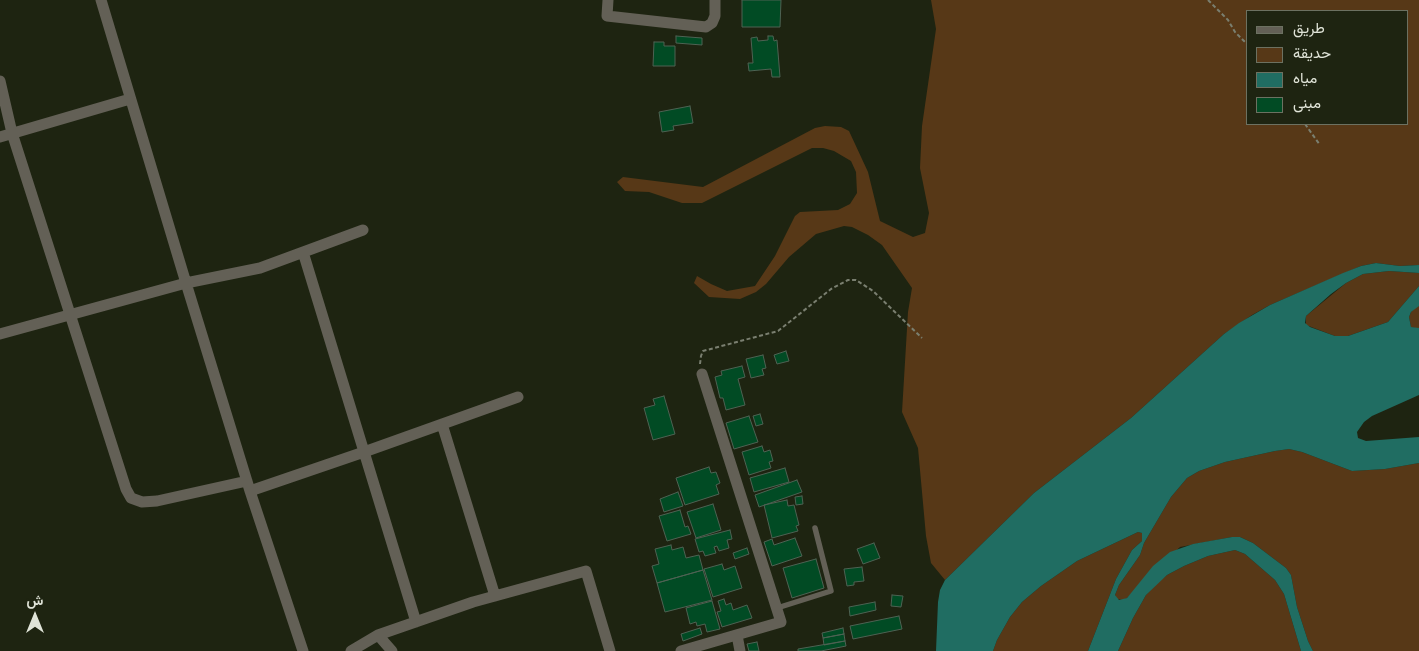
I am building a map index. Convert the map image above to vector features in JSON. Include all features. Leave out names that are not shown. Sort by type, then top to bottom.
[{"type":"street","points":[[102,0],[130,99],[248,486],[303,651]]},
{"type":"street","points":[[608,0],[607,16],[706,26],[712,23],[715,16],[715,0]]},
{"type":"street","points":[[0,82],[12,133],[126,489],[131,498],[142,502],[157,501],[248,486],[364,452],[518,397]]},
{"type":"street","points":[[0,137],[130,99]]},
{"type":"street","points":[[0,334],[70,313],[186,283],[260,268],[363,230]]},
{"type":"street","points":[[303,252],[416,622]]},
{"type":"street","points":[[681,651],[781,622],[702,374]]},
{"type":"street","points":[[442,424],[496,596]]},
{"type":"street","points":[[351,651],[378,635],[416,622],[496,596],[586,571],[610,651]]},
{"type":"street","points":[[378,635],[392,651]]},
{"type":"street","points":[[737,635],[740,651]]},
{"type":"lane","points":[[777,608],[831,591],[815,528]]},
{"type":"path","points":[[1208,0],[1228,20],[1235,32],[1246,43]]},
{"type":"path","points":[[1306,125],[1320,145]]},
{"type":"path","points":[[702,374],[700,362],[704,351],[778,330],[831,289],[848,280],[856,280],[873,291],[922,338]]},
{"type":"green space","points":[[931,0],[1419,0],[1419,265],[1400,266],[1376,263],[1361,266],[1270,305],[1252,315],[1224,334],[1131,418],[1034,493],[945,580],[931,563],[926,536],[918,448],[902,412],[908,312],[912,288],[882,245],[852,227],[844,226],[816,234],[789,257],[766,284],[756,292],[740,299],[709,297],[694,283],[697,276],[727,291],[755,286],[775,256],[795,216],[800,212],[838,210],[850,204],[857,193],[856,172],[851,161],[834,151],[812,148],[702,203],[682,203],[649,192],[625,191],[617,182],[623,177],[703,187],[815,128],[825,126],[841,127],[849,131],[868,172],[880,221],[913,237],[925,233],[929,213],[920,168],[922,126],[936,29]]},
{"type":"green space","points":[[1389,271],[1419,273],[1419,286],[1388,322],[1345,337],[1335,336],[1306,325],[1306,316],[1346,283],[1363,274]]},
{"type":"green space","points":[[1419,306],[1419,328],[1415,328],[1411,327],[1409,317]]},
{"type":"green space","points":[[1289,449],[1352,471],[1385,469],[1419,463],[1419,651],[1313,651],[1297,607],[1291,575],[1286,568],[1253,543],[1240,537],[1180,547],[1127,598],[1123,600],[1117,599],[1115,595],[1119,585],[1140,555],[1144,543],[1171,497],[1187,478],[1199,471],[1225,462]]},
{"type":"green space","points":[[1138,532],[1142,533],[1142,541],[1132,550],[1116,579],[1088,651],[993,651],[1010,617],[1022,602],[1041,586],[1077,561]]},
{"type":"green space","points":[[1235,550],[1245,554],[1275,580],[1284,594],[1301,651],[1118,651],[1146,595],[1157,583],[1184,566],[1208,556]]},
{"type":"water","points":[[1376,263],[1400,266],[1419,265],[1419,273],[1389,271],[1363,274],[1331,294],[1306,316],[1305,323],[1310,327],[1335,336],[1348,336],[1388,322],[1419,286],[1419,306],[1411,312],[1409,317],[1411,327],[1419,328],[1419,395],[1372,416],[1364,422],[1357,432],[1358,438],[1366,441],[1419,437],[1419,463],[1385,469],[1352,471],[1289,449],[1225,462],[1199,471],[1187,478],[1171,497],[1144,543],[1140,555],[1119,585],[1115,595],[1119,600],[1127,598],[1153,566],[1170,552],[1193,544],[1240,537],[1253,543],[1286,568],[1291,575],[1297,607],[1313,651],[1301,651],[1284,594],[1275,580],[1245,554],[1235,550],[1208,556],[1167,575],[1146,595],[1118,651],[1088,651],[1116,579],[1132,550],[1142,541],[1142,533],[1138,532],[1077,561],[1041,586],[1022,602],[1010,617],[993,651],[936,651],[938,602],[940,590],[945,580],[1034,493],[1131,418],[1224,334],[1239,323],[1270,305],[1343,273]]},
{"type":"building","points":[[742,0],[781,0],[780,27],[742,27]]},
{"type":"building","points":[[676,36],[702,38],[702,45],[676,43]]},
{"type":"building","points":[[768,36],[773,36],[774,41],[777,40],[780,77],[772,77],[771,69],[749,71],[748,63],[753,63],[751,38],[757,37],[758,41],[768,40]]},
{"type":"building","points":[[654,42],[664,42],[664,46],[675,46],[675,66],[653,66]]},
{"type":"building","points":[[690,106],[693,123],[673,126],[674,130],[662,132],[659,112]]},
{"type":"building","points":[[786,351],[789,361],[777,364],[774,355]]},
{"type":"building","points":[[763,355],[766,368],[762,369],[764,375],[751,378],[746,359]]},
{"type":"building","points":[[742,366],[745,377],[738,379],[745,405],[726,410],[723,398],[720,398],[715,377],[722,375],[721,371]]},
{"type":"building","points":[[664,396],[675,434],[653,440],[644,408],[655,405],[653,399]]},
{"type":"building","points":[[760,414],[763,424],[756,426],[753,416]]},
{"type":"building","points":[[749,416],[758,442],[734,449],[726,423]]},
{"type":"building","points":[[762,446],[764,452],[770,450],[773,461],[769,462],[771,468],[749,475],[742,452]]},
{"type":"building","points":[[709,467],[711,473],[716,472],[720,483],[716,485],[719,494],[685,505],[676,478]]},
{"type":"building","points":[[785,468],[789,482],[754,492],[750,478]]},
{"type":"building","points":[[797,480],[802,492],[759,507],[755,495]]},
{"type":"building","points":[[678,492],[683,506],[664,512],[660,499]]},
{"type":"building","points":[[802,496],[803,504],[796,505],[795,497]]},
{"type":"building","points":[[787,500],[788,506],[794,505],[799,525],[796,526],[798,531],[772,538],[764,505]]},
{"type":"building","points":[[713,504],[721,530],[696,538],[687,512]]},
{"type":"building","points":[[680,510],[685,527],[688,526],[691,534],[667,541],[659,516]]},
{"type":"building","points":[[730,530],[732,539],[727,540],[729,548],[719,551],[717,546],[714,547],[716,553],[705,556],[703,551],[699,552],[695,539]]},
{"type":"building","points":[[795,538],[802,556],[772,566],[764,542],[772,539],[774,545]]},
{"type":"building","points":[[874,543],[880,558],[863,564],[857,549]]},
{"type":"building","points":[[671,545],[672,550],[683,547],[686,558],[699,555],[703,570],[657,583],[652,566],[659,564],[655,549]]},
{"type":"building","points":[[747,548],[749,554],[735,559],[733,553]]},
{"type":"building","points":[[816,559],[824,588],[792,598],[783,568]]},
{"type":"building","points":[[722,564],[724,570],[735,566],[742,588],[713,597],[704,569]]},
{"type":"building","points":[[862,567],[864,581],[854,582],[854,585],[847,586],[844,569]]},
{"type":"building","points":[[703,570],[712,600],[665,612],[657,583]]},
{"type":"building","points":[[892,595],[903,596],[901,607],[891,606]]},
{"type":"building","points":[[724,599],[726,605],[731,603],[733,610],[747,605],[752,618],[722,627],[717,612],[721,611],[718,601]]},
{"type":"building","points":[[712,601],[720,629],[707,632],[705,624],[697,626],[696,622],[690,624],[686,608]]},
{"type":"building","points":[[875,602],[876,610],[850,616],[849,607]]},
{"type":"building","points":[[899,616],[902,629],[853,639],[850,626]]},
{"type":"building","points":[[700,628],[702,634],[683,641],[681,634]]},
{"type":"building","points":[[843,628],[844,634],[823,638],[822,633]]},
{"type":"building","points":[[844,634],[845,641],[824,645],[823,638]]},
{"type":"building","points":[[845,641],[846,646],[821,651],[798,651],[798,649]]},
{"type":"building","points":[[757,642],[759,651],[749,651],[747,644]]}]
